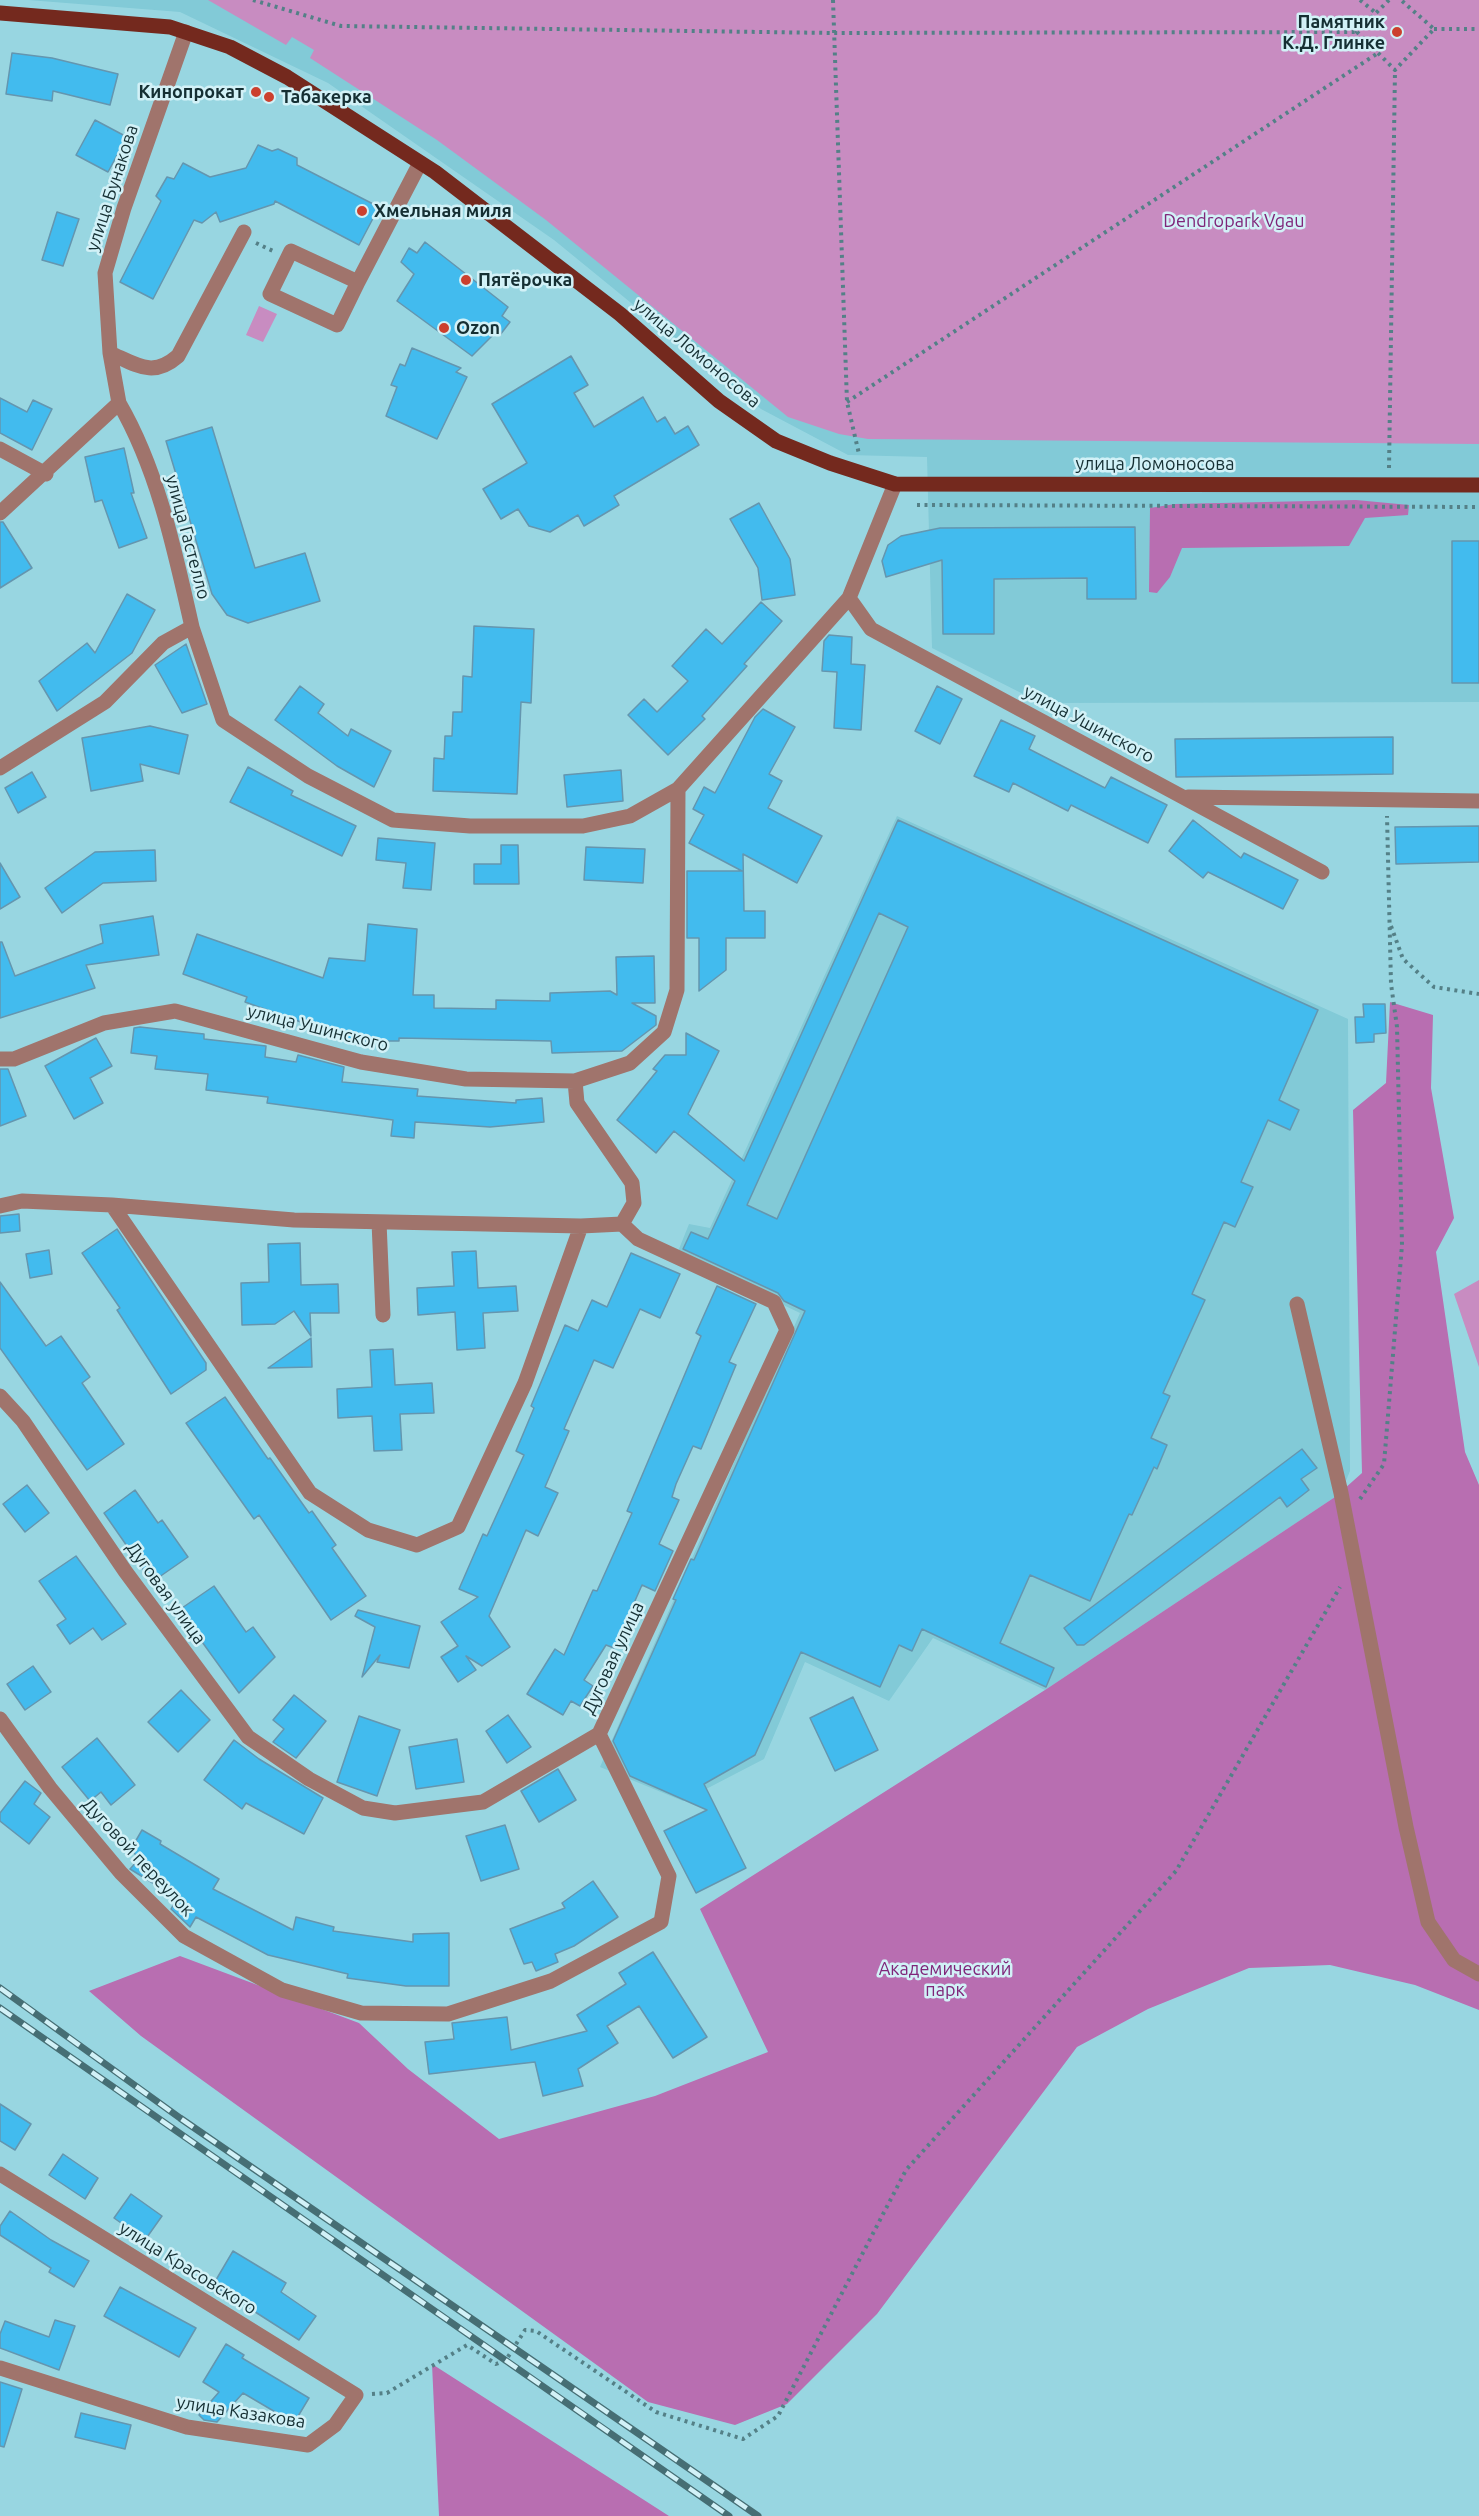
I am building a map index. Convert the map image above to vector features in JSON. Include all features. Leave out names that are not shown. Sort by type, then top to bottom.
[{"type":"main road","name":"улица Ломоносова","points":[[0,13],[170,27],[230,47],[287,77],[420,163],[620,314],[719,401],[776,441],[864,475],[895,484],[1479,485]]},
{"type":"street","name":"улица Бунакова","points":[[119,403],[110,353],[105,273],[124,208],[186,32]]},
{"type":"street","points":[[358,282],[291,251],[270,294],[337,325],[420,163]]},
{"type":"street","points":[[110,353],[145,369],[165,368],[178,356],[243,234]]},
{"type":"street","points":[[0,513],[46,474],[119,403]]},
{"type":"street","name":"улица Гастелло","points":[[0,768],[105,702],[163,643],[192,627],[177,562],[138,436],[119,403]]},
{"type":"street","points":[[0,449],[46,474]]},
{"type":"street","points":[[192,627],[223,720],[308,776],[393,820],[470,826],[583,826],[630,816],[678,789],[849,598],[895,484]]},
{"type":"street","name":"улица Ушинского","points":[[849,598],[871,629],[1322,872]]},
{"type":"street","name":"улица Ушинского","points":[[0,1059],[14,1059],[104,1023],[175,1011],[361,1062],[466,1079],[575,1081],[630,1063],[664,1032],[677,990],[678,789]]},
{"type":"street","points":[[1185,797],[1479,801]]},
{"type":"street","points":[[0,1206],[22,1201],[112,1205],[294,1220],[581,1226],[622,1224],[634,1203],[632,1183],[577,1103],[575,1081]]},
{"type":"street","points":[[112,1205],[310,1493],[368,1530],[417,1545],[458,1527],[525,1383],[581,1226]]},
{"type":"street","points":[[379,1222],[383,1315]]},
{"type":"street","name":"Дуговая улица","points":[[0,1396],[23,1421],[125,1571],[248,1737],[309,1779],[363,1808],[396,1813],[483,1802],[599,1734],[787,1330],[774,1302],[638,1239],[622,1224]]},
{"type":"street","points":[[1297,1304],[1346,1520],[1406,1827],[1428,1922],[1455,1960],[1479,1974]]},
{"type":"street","name":"Дуговой переулок","points":[[0,1719],[50,1788],[121,1873],[184,1936],[282,1990],[361,2013],[448,2014],[551,1981],[661,1922],[669,1876],[599,1734]]},
{"type":"street","name":"улица Красовского","points":[[0,2174],[356,2395]]},
{"type":"street","name":"улица Казакова","points":[[0,2368],[187,2427],[308,2445],[334,2425],[356,2395]]},
{"type":"path","points":[[254,0],[342,26],[833,33],[1357,32],[1389,0]]},
{"type":"path","points":[[833,0],[847,402],[864,475]]},
{"type":"path","points":[[1360,0],[1376,13]]},
{"type":"path","points":[[1401,0],[1434,29],[1479,29]]},
{"type":"path","points":[[1389,484],[1395,70],[1434,29]]},
{"type":"path","points":[[1357,32],[1395,70]]},
{"type":"path","points":[[847,402],[1378,53]]},
{"type":"path","points":[[243,234],[287,258]]},
{"type":"path","points":[[917,505],[1479,507]]},
{"type":"path","points":[[1346,1520],[1384,1464],[1402,1245],[1398,1027],[1391,984],[1387,800]]},
{"type":"path","points":[[1389,923],[1403,959],[1434,987],[1479,994]]},
{"type":"path","points":[[356,2395],[387,2393],[467,2345],[496,2364],[506,2360],[525,2330],[536,2331],[656,2412],[743,2439],[778,2416],[906,2170],[1176,1871],[1354,1563]]},
{"type":"shaded area","name":"Dendropark Vgau","points":[[28,0],[1479,0],[1479,702],[1041,703],[932,648],[927,457],[848,455],[761,409],[554,240],[328,83],[180,12]]},
{"type":"shaded area","points":[[897,816],[1348,1019],[1350,1471],[1341,1493],[1045,1690],[933,1638],[889,1701],[805,1662],[764,1759],[683,1801],[600,1767],[800,1313],[677,1254],[689,1224],[710,1228]]},
{"type":"green space","name":"Dendropark Vgau","points":[[208,0],[1479,0],[1479,444],[868,439],[839,434],[788,417],[546,220],[437,140],[310,58],[314,50],[292,37],[286,45]]},
{"type":"green space","points":[[259,306],[277,314],[263,342],[246,335]]},
{"type":"green space","points":[[1356,500],[1409,505],[1408,515],[1365,518],[1349,546],[1182,548],[1170,577],[1157,593],[1149,592],[1150,508],[1175,504]]},
{"type":"green space","name":"Академический парк","points":[[1390,1002],[1433,1015],[1431,1088],[1454,1218],[1436,1252],[1465,1452],[1479,1485],[1479,2010],[1415,1985],[1330,1965],[1249,1968],[1148,2009],[1077,2047],[877,2314],[787,2404],[735,2425],[648,2402],[141,2036],[89,1991],[180,1956],[359,2023],[408,2069],[499,2139],[655,2096],[768,2052],[700,1909],[1045,1690],[1335,1497],[1362,1473],[1353,1110],[1386,1083]]},
{"type":"green space","points":[[1479,1280],[1479,1367],[1454,1294]]},
{"type":"green space","points":[[432,2364],[669,2516],[439,2516]]},
{"type":"building","points":[[12,53],[52,58],[118,74],[110,105],[53,91],[52,101],[6,94]]},
{"type":"building","points":[[95,120],[127,137],[108,172],[76,155]]},
{"type":"building","points":[[258,145],[272,151],[278,149],[297,158],[297,165],[379,207],[359,245],[275,201],[274,204],[220,222],[216,212],[202,223],[194,220],[153,299],[120,282],[161,201],[156,196],[167,177],[174,179],[183,163],[210,177],[246,168]]},
{"type":"building","points":[[57,212],[79,219],[63,266],[42,260]]},
{"type":"building","points":[[425,242],[508,307],[502,316],[510,322],[500,335],[496,332],[472,356],[397,301],[414,274],[401,262],[409,248],[417,253]]},
{"type":"building","points":[[412,348],[461,368],[456,372],[467,377],[437,439],[386,416],[397,387],[391,385],[400,364],[405,366]]},
{"type":"building","points":[[571,356],[588,385],[574,393],[594,427],[643,397],[657,422],[665,417],[675,434],[688,426],[699,445],[614,496],[619,505],[584,526],[578,515],[550,532],[529,526],[518,509],[501,519],[483,489],[527,463],[492,404]]},
{"type":"building","points":[[0,398],[27,412],[33,400],[52,409],[32,450],[0,433]]},
{"type":"building","points":[[212,427],[255,568],[305,553],[320,601],[248,623],[227,615],[212,594],[166,441]]},
{"type":"building","points":[[124,448],[134,493],[131,493],[147,538],[119,548],[102,500],[95,502],[85,457]]},
{"type":"building","points":[[759,503],[790,559],[795,595],[762,600],[758,568],[730,519]]},
{"type":"building","points":[[0,522],[3,522],[32,568],[0,588]]},
{"type":"building","points":[[1135,527],[1136,599],[1087,599],[1087,578],[994,579],[994,634],[943,634],[942,560],[886,577],[882,561],[888,545],[901,536],[940,528]]},
{"type":"building","points":[[1452,541],[1479,541],[1479,683],[1452,683]]},
{"type":"building","points":[[127,594],[155,610],[132,653],[57,711],[39,681],[87,643],[95,653]]},
{"type":"building","points":[[761,602],[782,621],[744,664],[747,666],[702,716],[705,719],[668,755],[628,715],[644,699],[657,712],[688,681],[672,666],[706,629],[722,644]]},
{"type":"building","points":[[474,626],[534,629],[531,703],[521,702],[517,794],[433,791],[434,758],[444,759],[445,736],[452,736],[453,712],[462,712],[463,676],[472,677]]},
{"type":"building","points":[[829,635],[852,637],[851,664],[865,665],[861,730],[834,728],[837,672],[822,671],[824,641]]},
{"type":"building","points":[[186,644],[207,704],[182,713],[155,665]]},
{"type":"building","points":[[300,686],[324,704],[318,713],[348,736],[351,729],[391,751],[374,787],[337,766],[275,720]]},
{"type":"building","points":[[937,686],[962,699],[940,744],[915,731]]},
{"type":"building","points":[[763,709],[795,727],[769,774],[782,781],[768,808],[822,836],[797,883],[743,854],[744,911],[765,911],[765,938],[726,938],[726,970],[699,991],[699,938],[687,938],[687,871],[742,871],[689,843],[704,815],[693,809],[704,787],[715,793],[755,717]]},
{"type":"building","points":[[1001,720],[1035,736],[1029,749],[1105,788],[1111,777],[1167,805],[1148,843],[1071,805],[1068,811],[1013,783],[1009,792],[974,776]]},
{"type":"building","points":[[150,726],[188,735],[179,774],[140,764],[143,781],[91,791],[82,738]]},
{"type":"building","points":[[1393,737],[1393,774],[1176,777],[1175,739]]},
{"type":"building","points":[[248,767],[293,791],[291,795],[356,826],[342,856],[230,802]]},
{"type":"building","points":[[621,770],[623,801],[567,807],[564,775]]},
{"type":"building","points":[[32,772],[46,797],[18,813],[5,788]]},
{"type":"building","points":[[898,820],[1318,1010],[1279,1100],[1299,1110],[1290,1130],[1268,1120],[1241,1182],[1253,1187],[1235,1227],[1224,1222],[1192,1294],[1205,1300],[1163,1393],[1170,1396],[1151,1438],[1167,1445],[1157,1469],[1154,1467],[1132,1515],[1129,1514],[1090,1601],[1030,1575],[1000,1643],[1054,1668],[1046,1687],[922,1629],[912,1651],[899,1645],[880,1687],[801,1652],[755,1755],[704,1784],[746,1868],[696,1893],[664,1831],[707,1810],[630,1776],[613,1741],[676,1600],[673,1599],[691,1559],[694,1560],[805,1311],[784,1301],[778,1293],[683,1249],[691,1232],[708,1239],[735,1181],[674,1131],[656,1153],[617,1120],[657,1071],[653,1069],[665,1055],[686,1055],[686,1033],[719,1051],[688,1114],[744,1161]],"holes":[[[879,913],[908,927],[777,1219],[747,1205]]]},
{"type":"building","points":[[1193,820],[1241,858],[1244,853],[1298,880],[1283,909],[1208,872],[1203,878],[1169,851]]},
{"type":"building","points":[[1479,826],[1479,862],[1396,864],[1395,827]]},
{"type":"building","points":[[378,838],[435,843],[431,890],[403,888],[406,863],[376,860]]},
{"type":"building","points":[[501,845],[518,845],[519,884],[474,884],[474,864],[501,864]]},
{"type":"building","points":[[586,847],[645,849],[643,883],[584,880]]},
{"type":"building","points":[[155,850],[156,881],[103,883],[62,913],[45,888],[95,852]]},
{"type":"building","points":[[0,863],[20,897],[0,909]]},
{"type":"building","points":[[153,916],[159,955],[86,965],[95,988],[0,1018],[0,942],[2,942],[15,976],[103,943],[100,925]]},
{"type":"building","points":[[368,924],[417,929],[413,995],[434,995],[434,1008],[496,1009],[496,1000],[550,1001],[550,993],[610,991],[617,995],[616,957],[654,956],[655,1003],[632,1003],[656,1016],[656,1025],[622,1051],[552,1053],[551,1041],[399,1038],[399,1041],[354,1041],[245,1002],[247,997],[183,974],[197,934],[323,978],[329,958],[365,961]]},
{"type":"building","points":[[1363,1004],[1385,1004],[1386,1033],[1374,1034],[1374,1042],[1356,1043],[1355,1017],[1364,1017]]},
{"type":"building","points":[[134,1028],[204,1034],[204,1039],[266,1046],[265,1057],[296,1062],[298,1055],[344,1067],[342,1082],[418,1089],[417,1096],[516,1103],[516,1100],[542,1098],[544,1122],[490,1127],[415,1122],[414,1138],[391,1136],[393,1120],[267,1103],[268,1097],[206,1090],[208,1074],[155,1069],[157,1056],[131,1053]]},
{"type":"building","points":[[96,1038],[112,1066],[90,1078],[103,1103],[74,1119],[45,1066]]},
{"type":"building","points":[[0,1069],[8,1069],[26,1116],[0,1126]]},
{"type":"building","points":[[19,1214],[20,1231],[0,1233],[0,1216]]},
{"type":"building","points":[[117,1229],[206,1363],[206,1370],[171,1394],[117,1310],[120,1308],[82,1253]]},
{"type":"building","points":[[300,1243],[301,1285],[338,1284],[339,1313],[310,1313],[311,1336],[294,1311],[275,1324],[242,1325],[241,1283],[269,1282],[268,1244]]},
{"type":"building","points":[[49,1250],[52,1274],[30,1278],[26,1254]]},
{"type":"building","points":[[476,1251],[478,1288],[516,1286],[518,1311],[483,1313],[485,1348],[457,1350],[455,1312],[418,1315],[417,1288],[454,1286],[452,1252]]},
{"type":"building","points":[[631,1253],[680,1274],[660,1318],[640,1309],[613,1368],[594,1360],[564,1429],[569,1431],[545,1487],[558,1493],[538,1536],[526,1530],[489,1616],[510,1647],[482,1666],[466,1656],[476,1670],[458,1682],[441,1657],[458,1646],[441,1622],[478,1597],[459,1589],[483,1534],[487,1536],[524,1455],[516,1451],[534,1408],[531,1406],[565,1325],[578,1331],[592,1300],[607,1307]]},
{"type":"building","points":[[0,1282],[46,1346],[61,1336],[90,1377],[82,1383],[124,1444],[87,1470],[0,1348]]},
{"type":"building","points":[[717,1286],[756,1304],[729,1362],[736,1365],[701,1449],[693,1446],[676,1484],[672,1497],[679,1500],[659,1544],[673,1551],[655,1591],[642,1585],[614,1648],[606,1645],[584,1680],[593,1686],[580,1706],[571,1701],[563,1715],[527,1694],[555,1649],[564,1655],[593,1590],[597,1591],[632,1513],[627,1511],[701,1336],[696,1333]]},
{"type":"building","points":[[311,1338],[312,1367],[268,1368]]},
{"type":"building","points":[[393,1349],[395,1385],[432,1383],[434,1413],[400,1414],[402,1450],[374,1451],[372,1416],[338,1418],[337,1389],[372,1387],[370,1350]]},
{"type":"building","points":[[225,1397],[309,1513],[312,1511],[336,1545],[332,1548],[366,1596],[331,1620],[259,1515],[254,1519],[186,1423]]},
{"type":"building","points":[[1302,1449],[1317,1468],[1301,1479],[1309,1490],[1287,1507],[1280,1497],[1084,1645],[1077,1645],[1064,1628]]},
{"type":"building","points":[[27,1485],[49,1513],[25,1532],[3,1504]]},
{"type":"building","points":[[135,1490],[158,1523],[162,1520],[188,1557],[152,1582],[104,1513]]},
{"type":"building","points":[[76,1556],[126,1624],[102,1640],[93,1628],[70,1644],[57,1625],[66,1619],[39,1581]]},
{"type":"building","points":[[214,1586],[246,1632],[253,1627],[275,1657],[239,1693],[179,1610]]},
{"type":"building","points":[[358,1610],[420,1626],[409,1668],[377,1662],[380,1655],[362,1677],[375,1627],[355,1616]]},
{"type":"building","points":[[33,1666],[51,1692],[25,1710],[7,1684]]},
{"type":"building","points":[[181,1690],[210,1720],[178,1752],[148,1722]]},
{"type":"building","points":[[294,1695],[326,1721],[296,1758],[273,1742],[284,1729],[273,1720]]},
{"type":"building","points":[[853,1697],[878,1750],[835,1771],[810,1718]]},
{"type":"building","points":[[508,1715],[531,1747],[507,1763],[486,1731]]},
{"type":"building","points":[[359,1716],[400,1730],[377,1796],[337,1782]]},
{"type":"building","points":[[97,1738],[135,1785],[111,1805],[101,1792],[90,1801],[62,1767]]},
{"type":"building","points":[[457,1739],[464,1782],[416,1789],[409,1747]]},
{"type":"building","points":[[234,1740],[259,1759],[323,1798],[304,1834],[246,1803],[242,1809],[204,1780]]},
{"type":"building","points":[[558,1769],[576,1800],[539,1822],[521,1791]]},
{"type":"building","points":[[25,1781],[41,1793],[34,1804],[50,1817],[29,1844],[0,1821],[0,1813]]},
{"type":"building","points":[[505,1825],[519,1869],[481,1881],[466,1836]]},
{"type":"building","points":[[142,1830],[161,1841],[160,1844],[219,1879],[213,1889],[293,1930],[296,1917],[334,1927],[333,1931],[413,1942],[413,1934],[449,1933],[449,1986],[406,1986],[347,1978],[348,1974],[268,1955],[196,1917],[190,1927],[171,1909],[177,1898],[130,1869],[139,1859],[131,1849]]},
{"type":"building","points":[[593,1881],[618,1917],[574,1946],[555,1954],[558,1962],[536,1971],[532,1962],[524,1964],[510,1929],[565,1908],[562,1903]]},
{"type":"building","points":[[653,1952],[707,2037],[673,2058],[639,2006],[607,2026],[618,2043],[578,2069],[583,2086],[543,2096],[535,2062],[429,2074],[425,2042],[454,2039],[452,2023],[507,2017],[511,2050],[587,2031],[577,2015],[626,1984],[619,1973]]},
{"type":"building","points":[[0,2104],[31,2124],[15,2150],[0,2141]]},
{"type":"building","points":[[63,2154],[98,2178],[85,2199],[49,2175]]},
{"type":"building","points":[[131,2194],[162,2216],[145,2240],[114,2218]]},
{"type":"building","points":[[10,2211],[51,2240],[89,2261],[74,2287],[49,2272],[51,2268],[0,2235],[0,2226]]},
{"type":"building","points":[[233,2251],[286,2283],[281,2292],[316,2316],[299,2340],[213,2285]]},
{"type":"building","points":[[120,2287],[196,2328],[179,2357],[104,2316]]},
{"type":"building","points":[[55,2320],[75,2326],[59,2370],[0,2348],[0,2334],[5,2321],[49,2337]]},
{"type":"building","points":[[226,2344],[244,2355],[242,2358],[309,2398],[294,2423],[243,2393],[217,2422],[204,2420],[199,2415],[219,2392],[203,2382]]},
{"type":"building","points":[[0,2382],[22,2389],[4,2447],[0,2446]]},
{"type":"building","points":[[81,2413],[131,2425],[125,2449],[75,2437]]},
{"type":"railway","points":[[0,1988],[180,2118],[758,2516]]},
{"type":"railway","points":[[0,2008],[729,2516]]},
{"type":"place","name":"Памятник К.Д. Глинке","points":[[1397,32]]},
{"type":"place","name":"Кинопрокат","points":[[256,92]]},
{"type":"place","name":"Табакерка","points":[[269,97]]},
{"type":"place","name":"Хмельная миля","points":[[362,211]]},
{"type":"place","name":"Пятёрочка","points":[[466,280]]},
{"type":"place","name":"Ozon","points":[[444,328]]}]
